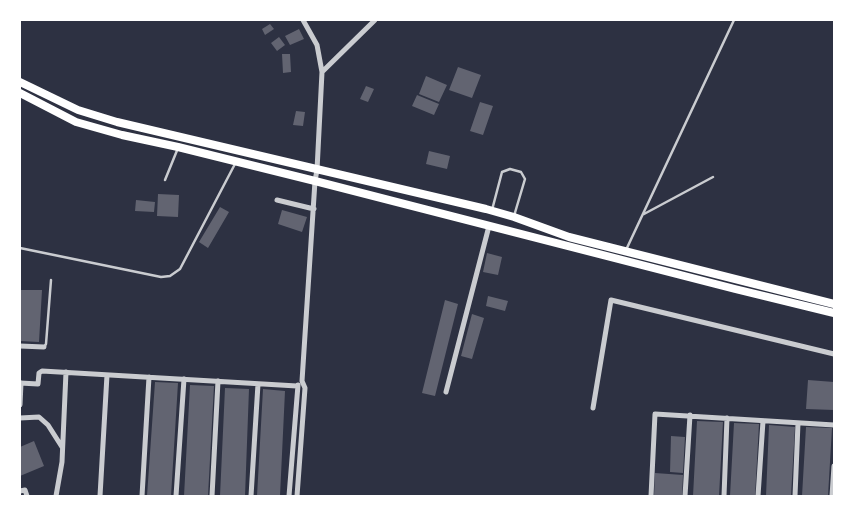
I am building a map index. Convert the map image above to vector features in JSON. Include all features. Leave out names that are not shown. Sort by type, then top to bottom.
[{"type":"main road","points":[[20,82],[78,110],[117,122],[492,211],[514,217],[569,238],[834,304]]},
{"type":"main road","points":[[20,94],[76,122],[122,135],[315,181],[834,313]]},
{"type":"main road","points":[[488,226],[492,211]]},
{"type":"main road","points":[[510,231],[514,217]]},
{"type":"street","points":[[297,496],[305,388],[302,381],[322,72],[317,46],[303,20]]},
{"type":"street","points":[[322,72],[376,20]]},
{"type":"street","points":[[277,200],[314,209]]},
{"type":"street","points":[[446,392],[488,226]]},
{"type":"street","points":[[593,408],[611,300],[834,354]]},
{"type":"street","points":[[20,346],[44,347]]},
{"type":"street","points":[[20,406],[21,383],[38,384],[40,371],[297,386]]},
{"type":"street","points":[[56,496],[62,462],[66,372]]},
{"type":"street","points":[[100,496],[107,375]]},
{"type":"street","points":[[142,496],[149,377]]},
{"type":"street","points":[[176,496],[184,379]]},
{"type":"street","points":[[212,496],[218,381]]},
{"type":"street","points":[[289,496],[297,386],[302,381]]},
{"type":"street","points":[[251,496],[258,384]]},
{"type":"street","points":[[651,496],[655,414],[834,425]]},
{"type":"street","points":[[685,496],[690,415]]},
{"type":"street","points":[[20,418],[39,417],[48,425],[62,447]]},
{"type":"street","points":[[724,496],[727,418]]},
{"type":"street","points":[[758,496],[763,420]]},
{"type":"street","points":[[795,496],[798,423]]},
{"type":"street","points":[[832,496],[834,466]]},
{"type":"street","points":[[20,491],[25,490],[27,496]]},
{"type":"lane","points":[[625,252],[734,20]]},
{"type":"lane","points":[[165,180],[178,147]]},
{"type":"lane","points":[[20,248],[161,277],[170,276],[180,269],[236,162]]},
{"type":"lane","points":[[492,211],[502,172],[510,169],[521,172],[525,179],[514,217]]},
{"type":"lane","points":[[643,214],[713,177]]},
{"type":"lane","points":[[44,347],[46,344],[51,280]]},
{"type":"building","points":[[270,24],[274,29],[265,35],[262,29]]},
{"type":"building","points":[[299,29],[304,39],[290,45],[285,36]]},
{"type":"building","points":[[279,37],[285,45],[277,51],[271,43]]},
{"type":"building","points":[[282,54],[290,54],[291,72],[283,73]]},
{"type":"building","points":[[458,67],[481,75],[472,98],[449,90]]},
{"type":"building","points":[[426,76],[447,85],[439,102],[419,94]]},
{"type":"building","points":[[366,86],[374,89],[368,102],[360,99]]},
{"type":"building","points":[[417,95],[439,104],[434,115],[412,106]]},
{"type":"building","points":[[480,102],[493,106],[483,135],[470,131]]},
{"type":"building","points":[[296,111],[305,112],[303,126],[293,125]]},
{"type":"building","points":[[429,151],[450,156],[447,169],[426,164]]},
{"type":"building","points":[[158,194],[179,195],[178,217],[157,216]]},
{"type":"building","points":[[136,200],[155,202],[154,212],[135,211]]},
{"type":"building","points":[[220,207],[229,212],[208,248],[199,242]]},
{"type":"building","points":[[282,210],[307,217],[302,232],[278,224]]},
{"type":"building","points":[[487,253],[502,257],[498,275],[483,272]]},
{"type":"building","points":[[20,290],[42,290],[39,342],[20,341]]},
{"type":"building","points":[[488,296],[508,301],[505,311],[486,306]]},
{"type":"building","points":[[445,300],[458,304],[435,396],[422,393]]},
{"type":"building","points":[[472,314],[484,318],[472,359],[461,356]]},
{"type":"building","points":[[808,380],[834,382],[834,410],[806,409]]},
{"type":"building","points":[[155,382],[178,383],[171,496],[147,496]]},
{"type":"building","points":[[190,385],[214,386],[208,496],[184,496]]},
{"type":"building","points":[[225,388],[249,389],[245,496],[220,496]]},
{"type":"building","points":[[263,389],[285,391],[280,496],[257,496]]},
{"type":"building","points":[[697,421],[723,422],[719,496],[693,496]]},
{"type":"building","points":[[734,423],[759,424],[755,496],[730,496]]},
{"type":"building","points":[[769,425],[795,427],[791,496],[766,496]]},
{"type":"building","points":[[806,427],[832,428],[828,496],[802,496]]},
{"type":"building","points":[[671,436],[685,437],[683,473],[670,472]]},
{"type":"building","points":[[34,441],[44,466],[20,476],[20,447]]},
{"type":"building","points":[[655,473],[683,475],[682,496],[654,496]]}]
